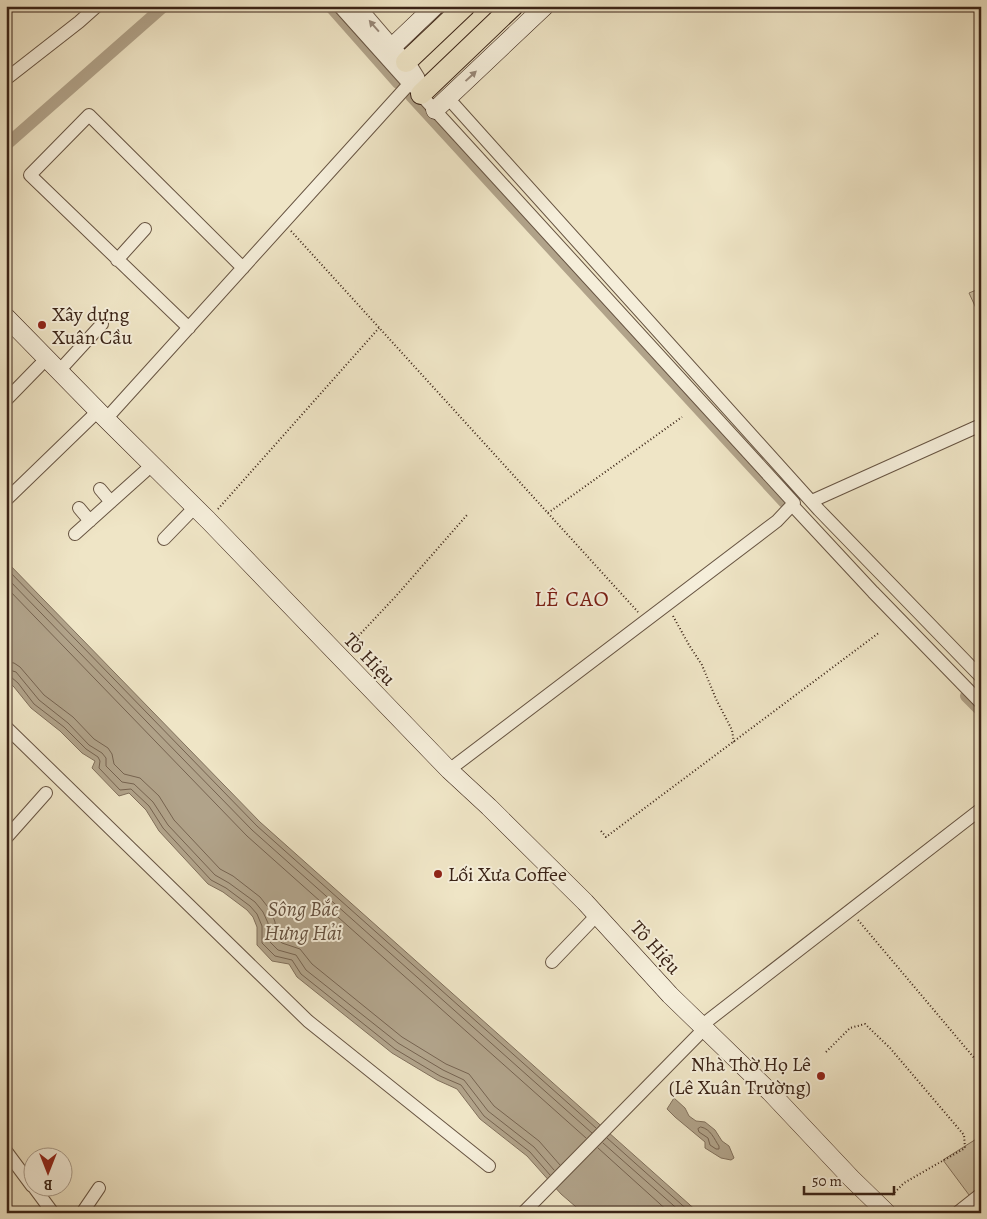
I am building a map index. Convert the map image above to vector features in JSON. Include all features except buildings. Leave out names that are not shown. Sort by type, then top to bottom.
[{"type":"main road","points":[[392,47],[435,6]]},
{"type":"main road","points":[[406,62],[465,6]]},
{"type":"main road","points":[[416,88],[513,6]]},
{"type":"main road","points":[[435,110],[545,6]]},
{"type":"main road","name":"Tô Hiệu","points":[[6,317],[208,520],[448,770],[489,807],[598,914],[670,995],[771,1093],[851,1178],[884,1209]]},
{"type":"street","points":[[6,79],[79,22],[96,6]]},
{"type":"street","points":[[341,6],[873,592],[981,703]]},
{"type":"street","points":[[6,500],[102,415],[189,328],[284,223],[416,88],[417,78],[406,62],[357,6]]},
{"type":"street","points":[[448,98],[798,486],[981,677]]},
{"type":"street","points":[[189,328],[30,175],[89,115],[243,268]]},
{"type":"street","points":[[117,260],[145,229]]},
{"type":"street","points":[[6,400],[102,324]]},
{"type":"street","points":[[812,501],[981,425]]},
{"type":"street","points":[[75,534],[152,465]]},
{"type":"street","points":[[448,770],[777,521],[798,486]]},
{"type":"street","points":[[100,489],[110,502]]},
{"type":"street","points":[[164,539],[195,507]]},
{"type":"street","points":[[79,508],[90,520]]},
{"type":"street","points":[[6,727],[294,1009],[325,1036],[489,1166]]},
{"type":"street","points":[[6,838],[46,794]]},
{"type":"street","points":[[523,1213],[703,1028],[981,809]]},
{"type":"street","points":[[552,962],[598,914]]},
{"type":"street","points":[[6,1151],[22,1172]]},
{"type":"street","points":[[82,1213],[99,1188]]},
{"type":"street","points":[[957,1213],[981,1194]]},
{"type":"street","points":[[40,1196],[53,1213]]},
{"type":"path","points":[[284,223],[639,612],[643,623]]},
{"type":"path","points":[[208,520],[380,328]]},
{"type":"path","points":[[548,513],[682,417]]},
{"type":"path","points":[[339,657],[396,596],[467,514]]},
{"type":"path","points":[[667,605],[689,646],[702,665],[716,699],[732,730],[734,742]]},
{"type":"path","points":[[601,831],[606,837],[880,632]]},
{"type":"path","points":[[850,911],[981,1066]]},
{"type":"path","points":[[826,1052],[850,1028],[865,1024],[890,1048],[964,1135],[965,1148],[904,1183],[884,1209]]},
{"type":"shaded area","points":[[981,288],[981,319],[969,293]]},
{"type":"shaded area","points":[[981,1136],[981,1211],[943,1160]]},
{"type":"water","name":"Sông Bắc Hưng Hải","points":[[6,561],[260,822],[699,1213],[583,1213],[561,1194],[527,1156],[480,1119],[457,1089],[437,1080],[392,1053],[297,977],[289,964],[272,961],[257,945],[257,927],[253,917],[247,910],[223,892],[208,884],[159,831],[146,810],[129,793],[119,796],[92,768],[95,761],[82,753],[60,731],[31,708],[6,679]]},
{"type":"water","points":[[674,1098],[685,1108],[689,1116],[696,1121],[705,1122],[715,1130],[722,1141],[729,1146],[734,1158],[731,1160],[721,1158],[705,1148],[705,1142],[667,1109]]},
{"type":"waterway","points":[[6,145],[164,6]]},
{"type":"waterway","points":[[330,6],[398,83]]},
{"type":"waterway","points":[[411,96],[784,502]]},
{"type":"waterway","points":[[966,696],[981,711]]},
{"type":"place","name":"Xây dựng Xuân Cầu","points":[[42,325]]},
{"type":"place","name":"Lối Xưa Coffee","points":[[438,874]]},
{"type":"place","name":"Nhà Thờ Họ Lê (Lê Xuân Trường)","points":[[821,1076]]},
{"type":"district","name":"LÊ CAO","points":[[572,598]]}]
